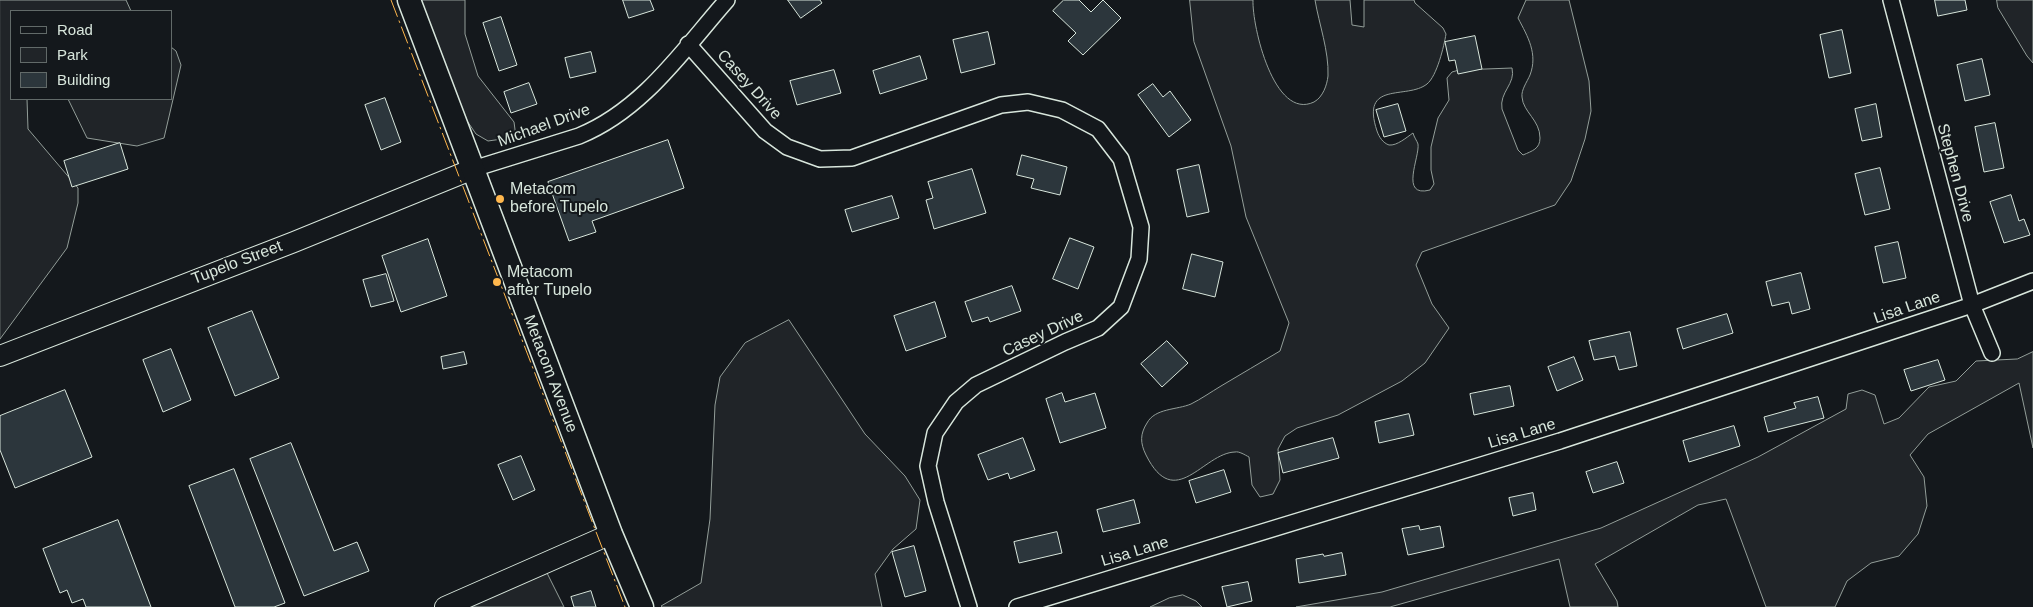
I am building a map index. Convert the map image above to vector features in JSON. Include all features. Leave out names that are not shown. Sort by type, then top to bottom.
[{"type":"main road","name":"Metacom Avenue","points":[[409,0],[611,534],[642,607]]},
{"type":"main road","name":"Tupelo Street","points":[[0,356],[294,242],[473,169]]},
{"type":"main road","points":[[444,607],[611,534]]},
{"type":"street","name":"Michael Drive","points":[[473,169],[556,144],[594,130],[637,100],[653,85],[727,0]]},
{"type":"street","name":"Stephen Drive","points":[[1891,0],[1972,305],[1992,353]]},
{"type":"street","name":"Casey Drive","points":[[688,44],[766,131],[787,147],[820,159],[852,158],[1001,105],[1028,102],[1062,110],[1098,129],[1121,159],[1141,227],[1139,259],[1122,307],[1098,328],[976,385],[956,402],[935,433],[928,466],[936,502],[969,607]]},
{"type":"street","name":"Lisa Lane","points":[[1017,607],[1560,441],[1972,305],[2033,281]]},
{"type":"green space","points":[[0,0],[126,0],[131,10],[10,10],[10,100],[27,100],[28,129],[78,188],[78,203],[67,248],[0,339]]},
{"type":"green space","points":[[416,0],[465,0],[465,34],[478,76],[514,122],[516,137],[488,141],[476,134],[459,109]]},
{"type":"green space","points":[[1190,0],[1253,0],[1256,30],[1268,68],[1287,98],[1300,104],[1317,100],[1327,83],[1328,67],[1315,0],[1350,0],[1352,25],[1364,27],[1364,0],[1414,0],[1443,28],[1446,34],[1440,60],[1431,80],[1427,84],[1418,89],[1388,94],[1380,98],[1375,104],[1373,115],[1378,133],[1382,140],[1389,145],[1402,141],[1413,133],[1418,144],[1418,150],[1413,182],[1415,188],[1421,191],[1430,190],[1434,184],[1431,170],[1431,147],[1438,118],[1449,100],[1447,78],[1452,72],[1459,70],[1512,68],[1512,79],[1503,98],[1502,109],[1518,150],[1523,155],[1539,145],[1540,138],[1537,126],[1525,107],[1522,97],[1533,60],[1531,46],[1518,18],[1526,0],[1569,0],[1589,81],[1591,111],[1585,139],[1571,181],[1555,205],[1422,252],[1416,265],[1432,304],[1449,328],[1425,363],[1402,381],[1338,415],[1297,428],[1285,436],[1278,449],[1280,480],[1273,494],[1260,497],[1252,485],[1249,457],[1242,453],[1237,452],[1223,455],[1189,476],[1178,480],[1168,479],[1157,472],[1146,455],[1142,443],[1145,427],[1155,415],[1191,404],[1280,351],[1289,323],[1246,217],[1231,146],[1194,42]]},
{"type":"green space","points":[[1997,0],[2033,0],[2033,63],[1998,8]]},
{"type":"green space","points":[[172,48],[176,51],[181,65],[164,138],[137,146],[87,138],[68,100],[172,100]]},
{"type":"green space","points":[[789,320],[865,434],[905,476],[920,500],[916,529],[893,549],[875,574],[882,607],[662,607],[701,583],[710,519],[715,405],[720,377],[745,343]]},
{"type":"green space","points":[[2033,352],[2033,448],[2019,383],[1928,434],[1910,455],[1924,477],[1927,506],[1918,534],[1899,556],[1871,563],[1847,581],[1835,607],[1766,607],[1726,499],[1698,505],[1595,564],[1617,601],[1618,607],[1570,607],[1559,559],[1390,607],[1296,607],[1382,592],[1601,528],[1758,457],[1846,409],[1848,394],[1862,390],[1875,395],[1884,424],[1899,418],[1929,387],[1956,381],[1976,361],[2017,359]]},
{"type":"green space","points":[[546,571],[564,607],[461,607]]},
{"type":"green space","points":[[1183,595],[1196,601],[1202,607],[1150,607],[1169,598]]},
{"type":"building","points":[[623,0],[650,0],[654,10],[629,18]]},
{"type":"building","points":[[788,0],[820,0],[822,3],[801,18]]},
{"type":"building","points":[[1064,0],[1079,0],[1091,12],[1103,0],[1121,18],[1083,55],[1068,41],[1076,33],[1053,11]]},
{"type":"building","points":[[1935,0],[1965,0],[1967,10],[1938,16]]},
{"type":"building","points":[[501,17],[517,65],[499,71],[483,23]]},
{"type":"building","points":[[1842,30],[1851,73],[1829,78],[1820,35]]},
{"type":"building","points":[[988,32],[995,64],[961,73],[953,40]]},
{"type":"building","points":[[1475,36],[1482,69],[1458,74],[1455,60],[1449,61],[1445,42]]},
{"type":"building","points":[[591,52],[596,72],[570,78],[565,58]]},
{"type":"building","points":[[920,56],[927,79],[880,94],[873,71]]},
{"type":"building","points":[[1982,59],[1990,95],[1965,101],[1957,65]]},
{"type":"building","points":[[834,70],[841,93],[797,105],[790,81]]},
{"type":"building","points":[[529,83],[537,104],[511,113],[504,92]]},
{"type":"building","points":[[1153,84],[1163,97],[1170,91],[1191,120],[1169,137],[1138,95]]},
{"type":"building","points":[[385,98],[401,142],[381,150],[365,105]]},
{"type":"building","points":[[1398,104],[1406,131],[1384,137],[1376,110]]},
{"type":"building","points":[[1876,104],[1882,137],[1862,141],[1855,109]]},
{"type":"building","points":[[1995,123],[2004,168],[1984,172],[1975,127]]},
{"type":"building","points":[[668,140],[684,188],[592,221],[596,232],[569,241],[548,182]]},
{"type":"building","points":[[120,143],[128,169],[72,187],[64,161]]},
{"type":"building","points":[[1022,155],[1067,167],[1060,195],[1031,188],[1034,179],[1017,175]]},
{"type":"building","points":[[1199,165],[1209,212],[1187,217],[1177,170]]},
{"type":"building","points":[[1880,168],[1890,209],[1865,215],[1855,174]]},
{"type":"building","points":[[972,169],[986,213],[934,229],[926,200],[933,198],[928,182]]},
{"type":"building","points":[[2011,195],[2019,221],[2024,219],[2030,235],[2004,243],[1990,202]]},
{"type":"building","points":[[892,196],[899,218],[852,232],[845,210]]},
{"type":"building","points":[[1070,238],[1094,247],[1078,289],[1053,279]]},
{"type":"building","points":[[428,239],[447,296],[401,312],[382,256]]},
{"type":"building","points":[[1898,242],[1906,278],[1883,283],[1875,247]]},
{"type":"building","points":[[1192,254],[1223,262],[1215,297],[1183,289]]},
{"type":"building","points":[[1801,273],[1810,309],[1792,314],[1789,302],[1772,306],[1766,282]]},
{"type":"building","points":[[386,274],[394,301],[371,307],[363,280]]},
{"type":"building","points":[[1012,286],[1021,311],[990,322],[988,317],[972,322],[965,302]]},
{"type":"building","points":[[935,302],[946,337],[906,351],[894,316]]},
{"type":"building","points":[[252,311],[279,378],[235,396],[208,328]]},
{"type":"building","points":[[1727,314],[1733,333],[1683,349],[1677,329]]},
{"type":"building","points":[[1630,332],[1637,366],[1619,370],[1615,356],[1594,360],[1589,341]]},
{"type":"building","points":[[1167,341],[1188,363],[1162,387],[1141,364]]},
{"type":"building","points":[[171,349],[191,400],[163,412],[143,360]]},
{"type":"building","points":[[464,352],[467,364],[443,369],[441,357]]},
{"type":"building","points":[[1574,357],[1583,380],[1557,391],[1548,367]]},
{"type":"building","points":[[1938,360],[1945,380],[1911,391],[1904,370]]},
{"type":"building","points":[[1510,386],[1514,406],[1474,415],[1470,394]]},
{"type":"building","points":[[65,390],[92,457],[15,488],[0,450],[0,416]]},
{"type":"building","points":[[1062,393],[1065,402],[1095,393],[1106,428],[1060,443],[1046,399]]},
{"type":"building","points":[[1818,397],[1824,418],[1768,432],[1764,417],[1796,408],[1794,403]]},
{"type":"building","points":[[1409,414],[1414,435],[1379,443],[1375,422]]},
{"type":"building","points":[[1734,426],[1740,446],[1689,462],[1683,441]]},
{"type":"building","points":[[1023,438],[1035,470],[1010,479],[1008,473],[988,480],[978,455]]},
{"type":"building","points":[[1333,438],[1339,458],[1283,473],[1278,453]]},
{"type":"building","points":[[291,443],[334,551],[357,542],[369,571],[304,596],[250,459]]},
{"type":"building","points":[[521,456],[535,490],[513,500],[498,465]]},
{"type":"building","points":[[1617,462],[1624,483],[1593,493],[1586,472]]},
{"type":"building","points":[[234,469],[285,603],[274,607],[235,607],[189,486]]},
{"type":"building","points":[[1224,470],[1231,492],[1196,503],[1189,481]]},
{"type":"building","points":[[1533,493],[1536,510],[1513,516],[1509,498]]},
{"type":"building","points":[[1134,500],[1140,523],[1103,532],[1097,510]]},
{"type":"building","points":[[118,520],[151,607],[86,607],[83,599],[72,603],[67,590],[60,593],[43,549]]},
{"type":"building","points":[[1419,526],[1420,530],[1440,526],[1444,547],[1408,555],[1402,529]]},
{"type":"building","points":[[1057,532],[1062,553],[1019,563],[1014,542]]},
{"type":"building","points":[[914,546],[926,591],[905,597],[892,552]]},
{"type":"building","points":[[1342,553],[1346,575],[1299,583],[1296,559]]},
{"type":"building","points":[[1248,582],[1252,601],[1227,607],[1222,587]]},
{"type":"building","points":[[591,591],[596,607],[574,607],[571,597]]},
{"type":"power","points":[[391,0],[625,607]]},
{"type":"place","name":"Metacom before Tupelo","points":[[500,199]]},
{"type":"place","name":"Metacom after Tupelo","points":[[497,282]]}]
